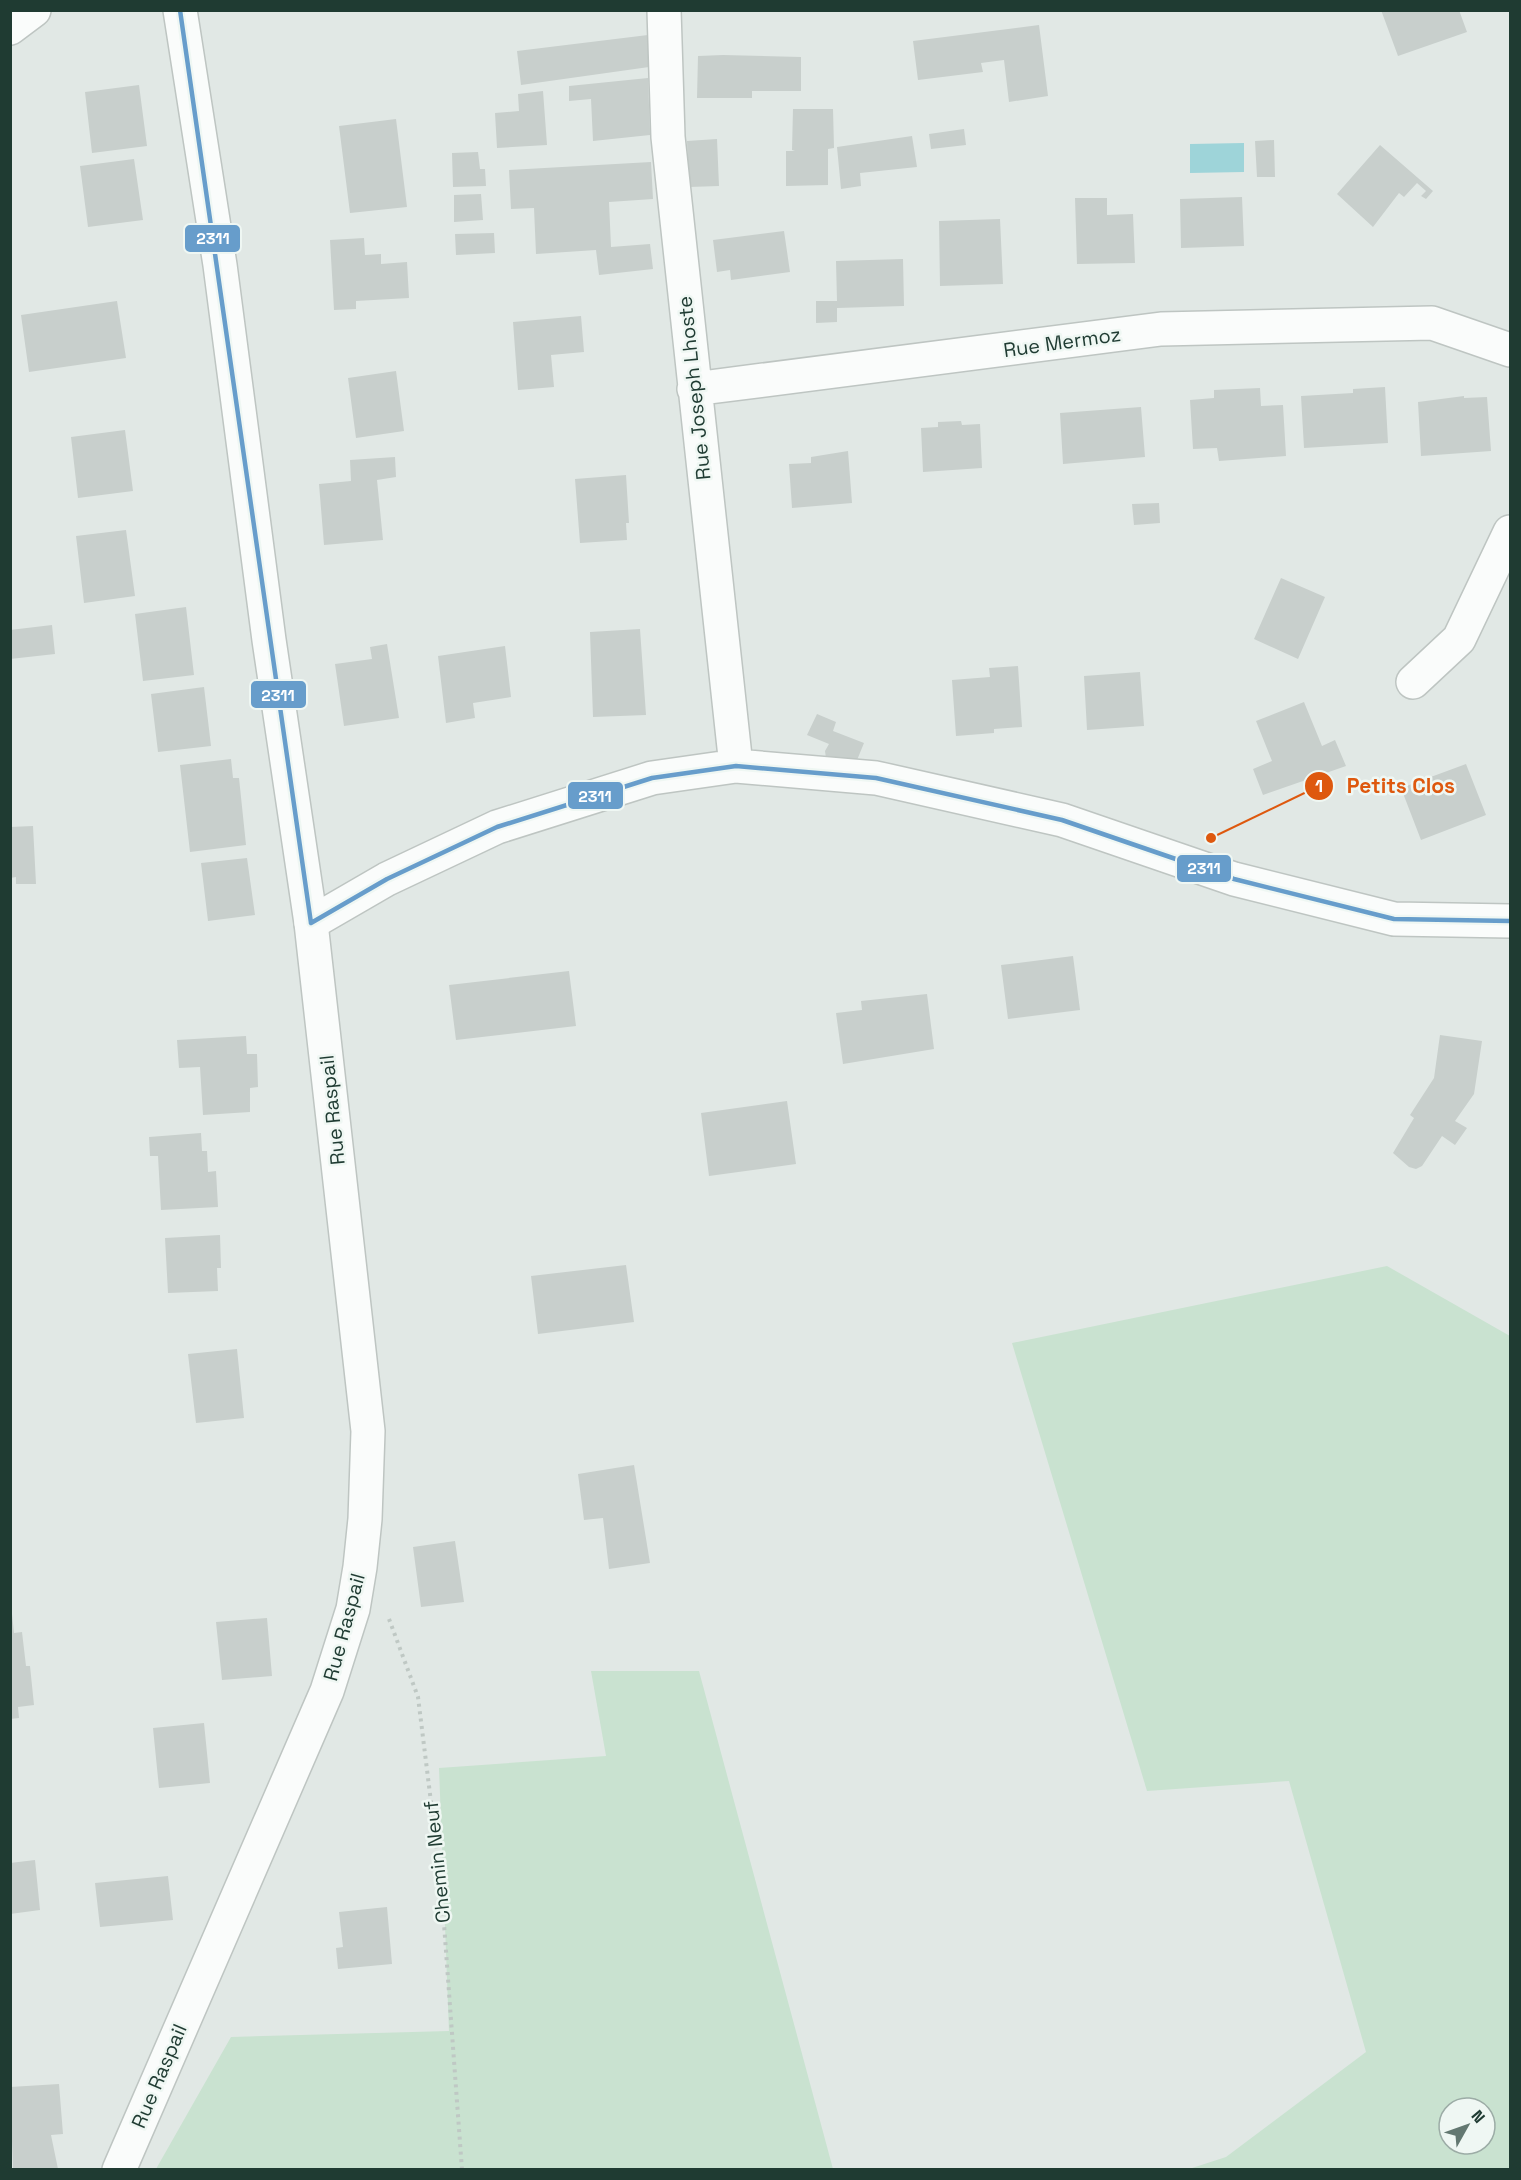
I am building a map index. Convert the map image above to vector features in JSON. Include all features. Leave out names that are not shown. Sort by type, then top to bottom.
[{"type":"street","points":[[10,27],[34,10]]},
{"type":"street","name":"Rue Raspail","points":[[119,2169],[327,1690],[353,1609],[360,1567],[365,1519],[368,1431],[311,924],[269,640],[220,265],[180,10]]},
{"type":"street","name":"Rue Joseph Lhoste","points":[[664,10],[668,137],[736,766]]},
{"type":"street","name":"Rue Mermoz","points":[[694,389],[1161,329],[1432,323],[1510,350]]},
{"type":"street","points":[[1413,682],[1459,639],[1510,532]]},
{"type":"street","points":[[311,924],[387,879],[497,827],[652,778],[736,766],[876,778],[1062,820],[1234,879],[1394,919],[1510,921]]},
{"type":"path","name":"Chemin Neuf","points":[[388,1615],[418,1697],[441,1883],[462,2169]]},
{"type":"green space","points":[[1387,1266],[1510,1336],[1510,2169],[1189,2169],[1226,2157],[1366,2052],[1289,1781],[1147,1791],[1012,1343]]},
{"type":"green space","points":[[591,1671],[699,1671],[833,2169],[156,2169],[231,2037],[449,2031],[439,1768],[606,1756]]},
{"type":"water","points":[[1244,143],[1244,172],[1190,173],[1190,144]]},
{"type":"building","points":[[1381,10],[1459,10],[1467,32],[1398,56]]},
{"type":"building","points":[[1039,25],[1048,96],[1009,102],[1004,60],[981,63],[983,72],[918,80],[913,41]]},
{"type":"building","points":[[648,35],[649,67],[521,85],[517,51]]},
{"type":"building","points":[[698,56],[801,57],[801,91],[752,91],[752,98],[697,98]]},
{"type":"building","points":[[648,78],[650,135],[593,141],[591,99],[569,101],[569,86]]},
{"type":"building","points":[[139,85],[147,146],[92,153],[85,92]]},
{"type":"building","points":[[543,91],[547,145],[497,148],[495,113],[519,111],[518,94]]},
{"type":"building","points":[[793,109],[833,109],[834,148],[828,149],[828,185],[786,186],[786,151],[795,151],[792,150]]},
{"type":"building","points":[[396,119],[407,207],[350,213],[339,126]]},
{"type":"building","points":[[964,129],[966,145],[931,149],[929,134]]},
{"type":"building","points":[[912,136],[917,167],[860,173],[861,186],[841,189],[837,147]]},
{"type":"building","points":[[717,139],[719,186],[689,187],[687,141]]},
{"type":"building","points":[[1274,140],[1275,177],[1257,177],[1255,141]]},
{"type":"building","points":[[1380,145],[1433,191],[1426,199],[1421,196],[1426,191],[1417,183],[1404,197],[1399,193],[1373,227],[1337,194]]},
{"type":"building","points":[[478,152],[480,169],[485,169],[486,186],[453,187],[452,153]]},
{"type":"building","points":[[134,159],[143,220],[88,227],[80,166]]},
{"type":"building","points":[[651,162],[653,199],[609,202],[611,247],[650,244],[653,269],[599,275],[596,250],[536,254],[534,208],[511,209],[509,170]]},
{"type":"building","points":[[481,194],[483,220],[454,222],[454,195]]},
{"type":"building","points":[[1242,197],[1244,246],[1181,248],[1180,199]]},
{"type":"building","points":[[1075,198],[1107,198],[1107,215],[1133,214],[1135,263],[1077,264]]},
{"type":"building","points":[[1000,219],[1003,284],[940,286],[939,221]]},
{"type":"building","points":[[784,231],[790,272],[731,280],[730,270],[717,272],[713,240]]},
{"type":"building","points":[[494,233],[495,253],[456,255],[455,234]]},
{"type":"building","points":[[364,238],[365,255],[381,254],[381,264],[407,262],[409,298],[356,301],[356,309],[334,310],[330,240]]},
{"type":"building","points":[[903,259],[904,306],[837,308],[837,322],[816,323],[816,301],[837,301],[836,261]]},
{"type":"building","points":[[117,301],[126,358],[29,372],[21,315]]},
{"type":"building","points":[[581,316],[584,352],[551,355],[554,387],[518,390],[513,322]]},
{"type":"building","points":[[396,371],[404,431],[356,438],[348,378]]},
{"type":"building","points":[[1385,387],[1388,443],[1304,448],[1301,396],[1353,393],[1353,389]]},
{"type":"building","points":[[1260,388],[1261,406],[1283,405],[1286,456],[1219,461],[1217,448],[1193,449],[1190,400],[1214,398],[1214,390]]},
{"type":"building","points":[[1464,396],[1464,398],[1487,397],[1491,451],[1421,456],[1418,402]]},
{"type":"building","points":[[1141,407],[1145,457],[1063,464],[1060,413]]},
{"type":"building","points":[[961,421],[962,425],[980,424],[982,468],[923,472],[921,428],[938,427],[938,422]]},
{"type":"building","points":[[125,430],[133,491],[78,498],[71,437]]},
{"type":"building","points":[[848,451],[852,503],[792,508],[789,464],[811,463],[811,457]]},
{"type":"building","points":[[395,457],[396,477],[377,480],[383,540],[324,545],[319,484],[351,481],[350,460]]},
{"type":"building","points":[[626,475],[629,523],[626,523],[627,540],[580,543],[575,479]]},
{"type":"building","points":[[1159,503],[1160,523],[1134,525],[1132,504]]},
{"type":"building","points":[[126,530],[135,596],[84,603],[76,536]]},
{"type":"building","points":[[1281,578],[1325,597],[1298,659],[1254,639]]},
{"type":"building","points":[[186,607],[194,675],[143,681],[135,614]]},
{"type":"building","points":[[52,625],[55,654],[10,659],[10,630]]},
{"type":"building","points":[[640,629],[646,715],[593,717],[590,632]]},
{"type":"building","points":[[387,644],[399,718],[344,726],[335,664],[372,659],[370,647]]},
{"type":"building","points":[[505,646],[511,697],[473,703],[475,718],[446,723],[438,656]]},
{"type":"building","points":[[1018,666],[1022,727],[994,729],[994,733],[956,736],[952,680],[990,677],[989,668]]},
{"type":"building","points":[[1140,672],[1144,726],[1087,730],[1084,676]]},
{"type":"building","points":[[204,687],[211,746],[158,752],[151,694]]},
{"type":"building","points":[[1304,702],[1322,746],[1335,740],[1346,766],[1263,795],[1253,769],[1272,761],[1256,721]]},
{"type":"building","points":[[817,714],[836,722],[833,731],[864,743],[853,770],[826,758],[825,751],[829,744],[807,735]]},
{"type":"building","points":[[231,759],[233,778],[239,778],[246,845],[190,852],[180,765]]},
{"type":"building","points":[[1466,764],[1486,815],[1421,840],[1401,788]]},
{"type":"building","points":[[33,826],[36,884],[16,884],[16,877],[10,878],[10,827]]},
{"type":"building","points":[[247,858],[255,915],[208,921],[201,863]]},
{"type":"building","points":[[1073,956],[1080,1010],[1008,1019],[1001,965]]},
{"type":"building","points":[[569,971],[576,1026],[456,1040],[449,985]]},
{"type":"building","points":[[927,994],[934,1049],[843,1064],[836,1013],[862,1010],[861,1001]]},
{"type":"building","points":[[1440,1035],[1482,1041],[1474,1094],[1455,1121],[1467,1128],[1455,1145],[1442,1136],[1422,1166],[1416,1169],[1409,1167],[1393,1153],[1414,1118],[1410,1115],[1434,1078]]},
{"type":"building","points":[[246,1036],[247,1054],[257,1054],[258,1087],[250,1088],[250,1112],[203,1115],[200,1067],[179,1068],[177,1040]]},
{"type":"building","points":[[787,1101],[796,1164],[709,1176],[701,1113]]},
{"type":"building","points":[[201,1133],[202,1151],[207,1151],[208,1172],[216,1171],[218,1207],[161,1210],[158,1156],[150,1156],[149,1137]]},
{"type":"building","points":[[220,1235],[221,1268],[217,1268],[218,1291],[168,1293],[165,1238]]},
{"type":"building","points":[[626,1265],[634,1322],[538,1334],[531,1276]]},
{"type":"building","points":[[237,1349],[244,1418],[196,1423],[188,1354]]},
{"type":"building","points":[[634,1465],[650,1563],[609,1569],[603,1518],[584,1520],[578,1474]]},
{"type":"building","points":[[455,1541],[464,1602],[421,1607],[413,1547]]},
{"type":"building","points":[[12,1614],[14,1633],[22,1632],[26,1666],[30,1666],[34,1705],[18,1707],[19,1718],[10,1719]]},
{"type":"building","points":[[267,1618],[272,1676],[222,1680],[216,1622]]},
{"type":"building","points":[[204,1723],[210,1783],[159,1788],[153,1728]]},
{"type":"building","points":[[35,1860],[40,1910],[10,1914],[10,1863]]},
{"type":"building","points":[[168,1876],[173,1920],[100,1927],[95,1883]]},
{"type":"building","points":[[387,1907],[392,1964],[338,1969],[336,1948],[343,1947],[339,1912]]},
{"type":"building","points":[[59,2084],[63,2134],[51,2135],[58,2169],[13,2169],[10,2087]]},
{"type":"transit line","name":"2311","points":[[180,10],[311,923]]},
{"type":"transit line","name":"2311","points":[[311,923],[387,879],[497,827],[652,778],[736,766],[876,778],[1062,820],[1234,879],[1394,919],[1510,921]]},
{"type":"place","name":"Petits Clos","points":[[1211,838]]}]
